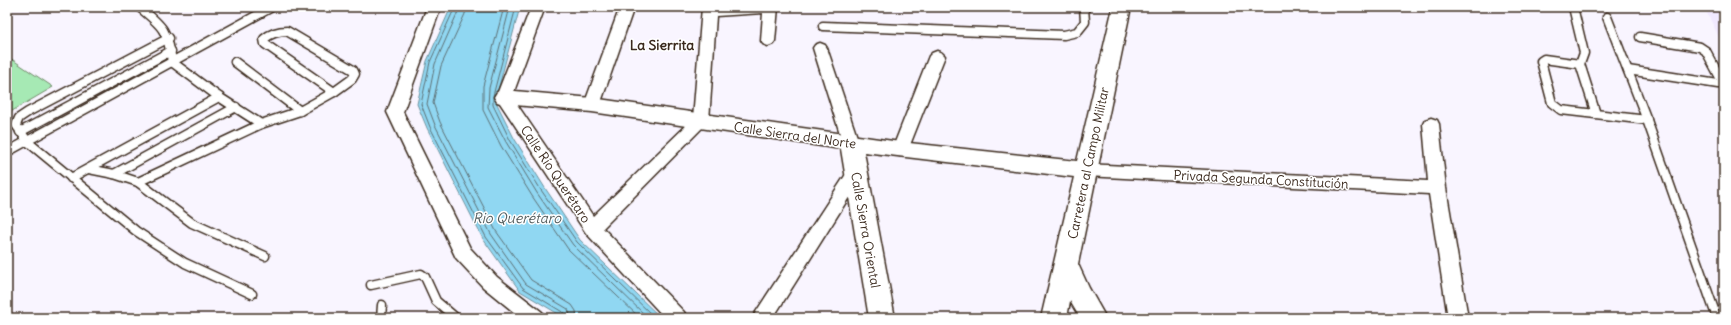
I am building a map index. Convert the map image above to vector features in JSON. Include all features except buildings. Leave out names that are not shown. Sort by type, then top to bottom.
[{"type":"street","points":[[434,7],[395,112],[463,253],[490,282],[535,318]]},
{"type":"street","points":[[504,97],[538,7]]},
{"type":"street","points":[[592,105],[627,7]]},
{"type":"street","name":"Carretera al Campo Militar","points":[[1054,318],[1122,7]]},
{"type":"street","points":[[592,228],[701,121],[708,9],[771,8],[768,41]]},
{"type":"street","points":[[820,48],[851,143]]},
{"type":"street","points":[[900,150],[936,56]]},
{"type":"street","name":"Calle Sierra del Norte","points":[[504,97],[592,105],[900,150],[1086,170]]},
{"type":"street","name":"Calle Río Querétaro","points":[[504,97],[592,228],[677,318]]},
{"type":"street","points":[[1431,124],[1437,188],[1458,318]]},
{"type":"street","name":"Calle Sierra Oriental","points":[[851,143],[882,318]]},
{"type":"street","name":"Privada Segunda Constitución","points":[[1086,170],[1437,188]]},
{"type":"street","points":[[762,318],[856,172]]},
{"type":"street","points":[[1066,264],[1078,292],[1093,318]]},
{"type":"lane","points":[[139,7],[161,24],[169,38],[172,62],[219,97],[261,124]]},
{"type":"lane","points":[[7,152],[28,142],[272,7]]},
{"type":"lane","points":[[823,26],[1064,35],[1076,32],[1085,22],[1084,7]]},
{"type":"lane","points":[[1573,7],[1584,53],[1580,64],[1596,114]]},
{"type":"lane","points":[[1607,16],[1648,120],[1717,318]]},
{"type":"lane","points":[[138,182],[261,124],[300,111],[334,92],[352,79],[354,74],[353,70],[287,31],[271,33],[264,38],[265,44],[334,92]]},
{"type":"lane","points":[[1628,70],[1718,84],[1724,83],[1706,51],[1700,47],[1640,37]]},
{"type":"lane","points":[[169,38],[28,112],[19,118],[16,125],[28,142],[136,231],[185,263],[252,294]]},
{"type":"lane","points":[[20,132],[171,51]]},
{"type":"lane","points":[[1580,64],[1544,59],[1541,61],[1552,103],[1556,107],[1561,110],[1648,120]]},
{"type":"lane","points":[[235,62],[300,111]]},
{"type":"lane","points":[[71,178],[219,97]]},
{"type":"lane","points":[[114,174],[236,107]]},
{"type":"lane","points":[[88,169],[114,174],[138,182],[192,223],[265,256]]},
{"type":"lane","points":[[371,285],[421,274],[425,277],[436,301],[456,318]]},
{"type":"lane","points":[[382,305],[382,318]]},
{"type":"shaded area","points":[[1704,7],[1724,7],[1724,47]]},
{"type":"green space","points":[[7,56],[53,87],[7,114]]},
{"type":"water","name":"Rio Querétaro","points":[[451,7],[520,7],[498,90],[497,104],[514,138],[580,240],[661,318],[565,318],[520,291],[483,239],[427,128],[417,104],[427,61]]},
{"type":"district","name":"La Sierrita","points":[[662,45]]}]
